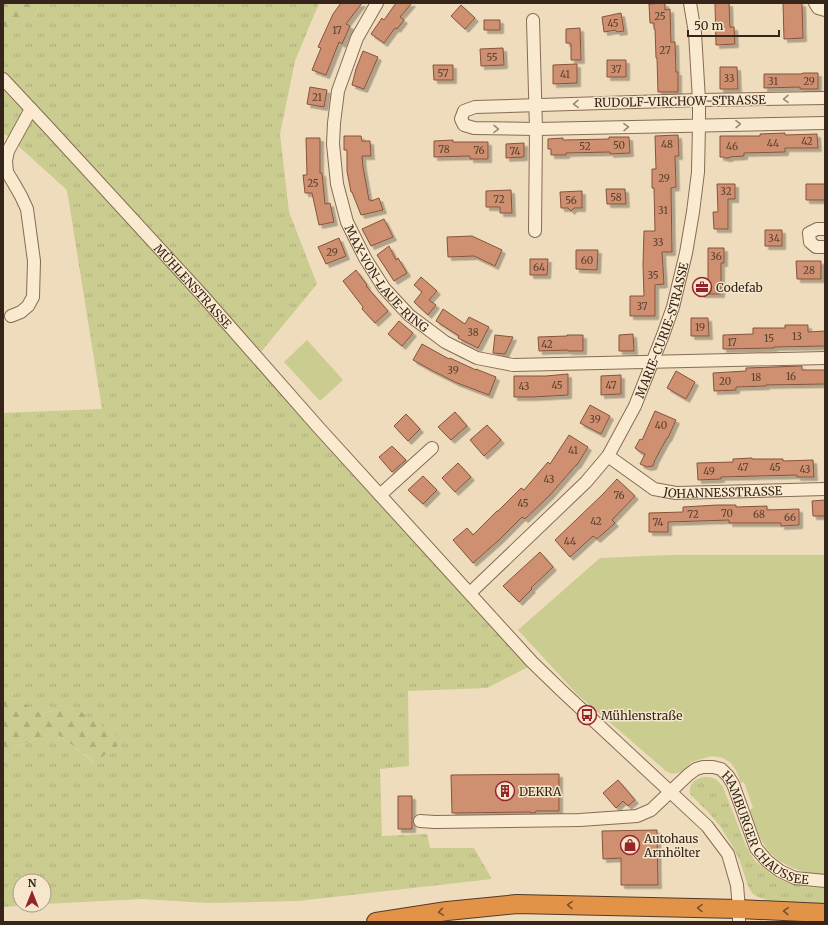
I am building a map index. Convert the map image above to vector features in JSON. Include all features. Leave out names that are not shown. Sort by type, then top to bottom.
[{"type":"highway","points":[[376,922],[448,911],[516,904],[739,916],[825,913]]},
{"type":"street","name":"MAX-VON-LAUE-RING","points":[[378,3],[357,38],[338,91],[333,144],[337,184],[347,222],[365,258],[384,288],[409,316],[445,342],[477,358],[513,365],[825,358]]},
{"type":"street","name":"MARIE-CURIE-STRASSE","points":[[470,593],[586,482],[608,456],[635,406],[664,335],[686,253],[698,172],[700,125],[699,100],[695,33],[690,3]]},
{"type":"street","points":[[815,3],[818,8],[825,10]]},
{"type":"street","points":[[533,20],[536,129],[535,231]]},
{"type":"street","name":"MÜHLENSTRASSE","points":[[3,79],[203,296],[380,495],[537,667],[707,826],[728,854],[737,885],[739,916]]},
{"type":"street","name":"RUDOLF-VIRCHOW-STRASSE","points":[[825,98],[699,100],[475,107],[464,111],[461,119],[464,125],[474,128],[536,129],[825,122]]},
{"type":"street","points":[[11,316],[21,312],[28,306],[33,297],[34,261],[27,209],[12,182],[6,161],[8,150],[31,109]]},
{"type":"street","points":[[825,229],[817,229],[809,233],[810,242],[816,247],[825,247]]},
{"type":"street","points":[[380,495],[432,448]]},
{"type":"street","name":"JOHANNESSTRASSE","points":[[608,456],[654,489],[676,493],[825,489]]},
{"type":"street","name":"HAMBURGER CHAUSSEE","points":[[420,821],[580,820],[637,816],[651,810],[696,769],[707,766],[721,770],[728,776],[733,784],[756,848],[767,861],[780,871],[795,878],[825,881]]},
{"type":"green space","points":[[3,3],[41,3],[33,19],[15,23],[3,30]]},
{"type":"green space","points":[[41,3],[319,3],[295,61],[280,134],[289,212],[317,284],[261,352],[229,319],[129,207],[3,71],[3,30],[15,23],[33,19]]},
{"type":"green space","points":[[3,90],[159,257],[528,667],[487,688],[408,691],[409,766],[380,769],[382,836],[427,834],[430,848],[474,848],[492,879],[298,901],[208,903],[141,899],[52,904],[52,873],[12,873],[12,906],[3,907],[3,762],[17,747],[54,732],[94,762],[75,708],[40,713],[3,689],[3,413],[102,409],[67,190],[6,135],[3,135]]},
{"type":"green space","points":[[307,340],[343,380],[320,401],[284,362]]},
{"type":"green space","points":[[670,555],[825,555],[825,875],[801,871],[786,865],[767,849],[759,835],[749,810],[753,808],[744,782],[741,783],[737,772],[731,763],[723,758],[712,756],[691,762],[689,766],[681,772],[672,774],[666,771],[577,694],[518,630],[600,558]]},
{"type":"green space","points":[[3,689],[40,713],[75,708],[125,741],[95,762],[54,732],[17,747],[3,762]]},
{"type":"green space","points":[[704,777],[715,779],[723,787],[746,846],[755,861],[775,877],[791,884],[825,888],[825,906],[767,904],[767,900],[752,893],[748,886],[740,861],[720,826],[690,794],[690,787],[693,782]]},
{"type":"building","points":[[341,3],[362,3],[346,24],[350,26],[342,44],[339,42],[326,75],[312,70],[321,48],[318,47],[333,14]]},
{"type":"building","points":[[396,3],[412,3],[400,17],[404,20],[397,29],[395,28],[384,43],[371,34],[382,18],[384,20]]},
{"type":"building","points":[[665,3],[665,10],[670,9],[671,42],[675,42],[678,92],[658,92],[655,29],[654,23],[650,23],[649,4]]},
{"type":"building","points":[[715,3],[729,3],[730,27],[734,27],[735,44],[716,45]]},
{"type":"building","points":[[783,3],[802,3],[803,38],[784,39]]},
{"type":"building","points":[[461,5],[475,18],[465,29],[451,16]]},
{"type":"building","points":[[621,13],[624,31],[617,32],[615,30],[604,32],[602,17]]},
{"type":"building","points":[[484,20],[500,20],[500,30],[484,30]]},
{"type":"building","points":[[580,28],[581,60],[571,60],[571,45],[570,43],[566,43],[566,29]]},
{"type":"building","points":[[503,48],[504,65],[481,66],[480,49]]},
{"type":"building","points":[[363,51],[378,57],[364,89],[352,85]]},
{"type":"building","points":[[607,60],[626,60],[626,77],[607,77]]},
{"type":"building","points":[[577,64],[577,83],[553,84],[553,65]]},
{"type":"building","points":[[433,65],[453,65],[453,80],[434,80]]},
{"type":"building","points":[[720,67],[737,67],[738,89],[720,89]]},
{"type":"building","points":[[818,73],[818,89],[800,89],[800,87],[764,88],[764,74]]},
{"type":"building","points":[[310,87],[327,90],[324,107],[307,104]]},
{"type":"building","points":[[785,133],[785,135],[817,134],[818,148],[785,148],[785,152],[744,153],[744,156],[729,158],[720,157],[720,136],[760,136],[760,134]]},
{"type":"building","points":[[678,135],[679,156],[675,156],[676,187],[671,188],[672,252],[662,252],[664,284],[655,285],[655,316],[630,316],[630,296],[644,296],[644,231],[655,231],[652,169],[656,169],[655,136]]},
{"type":"building","points":[[344,136],[361,136],[362,141],[370,141],[371,156],[362,156],[369,200],[371,201],[379,198],[383,210],[361,215],[351,192],[347,171],[347,150],[344,150]]},
{"type":"building","points":[[609,137],[629,137],[630,153],[566,153],[566,155],[551,155],[551,149],[548,149],[548,139],[609,139]]},
{"type":"building","points":[[306,138],[320,138],[320,173],[322,173],[325,204],[330,203],[334,222],[319,225],[312,193],[305,193],[303,175],[307,175]]},
{"type":"building","points":[[453,140],[453,142],[488,142],[488,159],[470,159],[470,156],[434,157],[434,141]]},
{"type":"building","points":[[524,143],[524,157],[506,158],[506,144]]},
{"type":"building","points":[[717,184],[735,184],[735,199],[728,199],[728,229],[714,229],[713,212],[718,212]]},
{"type":"building","points":[[806,184],[825,184],[825,200],[806,200]]},
{"type":"building","points":[[606,189],[625,189],[626,204],[607,204]]},
{"type":"building","points":[[511,190],[512,213],[500,213],[500,207],[486,207],[486,191]]},
{"type":"building","points":[[582,191],[582,208],[574,208],[571,211],[568,208],[561,208],[560,192]]},
{"type":"building","points":[[384,219],[393,237],[371,246],[362,229]]},
{"type":"building","points":[[765,230],[782,230],[782,246],[765,246]]},
{"type":"building","points":[[472,236],[502,250],[495,266],[474,256],[448,257],[447,237]]},
{"type":"building","points":[[339,238],[346,256],[326,264],[318,247]]},
{"type":"building","points":[[389,246],[396,260],[398,258],[407,273],[394,281],[377,255]]},
{"type":"building","points":[[708,248],[724,248],[724,263],[721,263],[721,294],[701,294],[701,280],[708,280]]},
{"type":"building","points":[[576,250],[598,250],[597,270],[576,269]]},
{"type":"building","points":[[530,259],[548,259],[547,275],[530,275]]},
{"type":"building","points":[[796,261],[821,261],[821,279],[797,279]]},
{"type":"building","points":[[356,270],[367,285],[366,286],[388,311],[375,323],[362,309],[363,307],[343,281]]},
{"type":"building","points":[[421,277],[437,291],[429,300],[436,305],[428,315],[414,302],[422,292],[414,285]]},
{"type":"building","points":[[443,309],[465,324],[469,317],[489,327],[478,348],[458,338],[459,336],[436,321]]},
{"type":"building","points":[[691,318],[708,318],[709,336],[691,336]]},
{"type":"building","points":[[399,321],[413,333],[402,346],[388,334]]},
{"type":"building","points":[[785,325],[808,325],[808,332],[825,331],[825,346],[723,349],[723,335],[753,334],[753,328],[785,328]]},
{"type":"building","points":[[633,334],[634,351],[619,351],[619,335]]},
{"type":"building","points":[[495,335],[513,337],[505,354],[493,353]]},
{"type":"building","points":[[583,335],[583,351],[539,351],[538,337]]},
{"type":"building","points":[[422,344],[449,359],[450,358],[496,377],[489,395],[457,383],[413,360]]},
{"type":"building","points":[[802,366],[802,370],[825,370],[825,384],[766,385],[736,387],[736,390],[714,391],[713,373],[746,371],[746,368]]},
{"type":"building","points":[[676,371],[695,382],[686,399],[667,388]]},
{"type":"building","points":[[568,374],[568,395],[514,397],[514,376]]},
{"type":"building","points":[[621,375],[621,394],[601,395],[601,376]]},
{"type":"building","points":[[590,405],[610,416],[601,434],[580,423]]},
{"type":"building","points":[[655,411],[676,420],[653,466],[647,467],[640,464],[645,454],[635,448],[640,439],[642,440]]},
{"type":"building","points":[[455,412],[467,426],[451,440],[438,427]]},
{"type":"building","points":[[406,414],[420,429],[408,441],[394,426]]},
{"type":"building","points":[[487,425],[501,440],[484,456],[470,440]]},
{"type":"building","points":[[569,435],[588,447],[577,465],[550,495],[525,519],[522,517],[473,563],[453,540],[467,528],[473,535],[521,488],[524,490],[548,462],[550,464]]},
{"type":"building","points":[[392,446],[406,460],[392,472],[379,457]]},
{"type":"building","points":[[733,459],[783,459],[783,461],[813,460],[814,477],[797,477],[797,475],[721,477],[721,479],[698,480],[697,463],[733,462]]},
{"type":"building","points":[[458,463],[471,477],[455,492],[442,478]]},
{"type":"building","points":[[423,476],[437,490],[423,504],[408,490]]},
{"type":"building","points":[[617,479],[635,496],[612,520],[615,523],[597,539],[593,536],[570,557],[555,540]]},
{"type":"building","points":[[825,500],[825,516],[813,516],[812,501]]},
{"type":"building","points":[[736,505],[736,507],[767,506],[767,510],[799,509],[799,525],[781,526],[781,523],[729,523],[729,520],[668,522],[668,532],[649,532],[649,513],[683,512],[683,507]]},
{"type":"building","points":[[540,552],[553,567],[519,602],[503,586]]},
{"type":"building","name":"DEKRA","points":[[559,774],[559,811],[536,811],[535,813],[452,813],[451,775]]},
{"type":"building","points":[[618,780],[635,800],[628,806],[623,801],[616,808],[603,793]]},
{"type":"building","points":[[398,796],[412,796],[412,829],[398,829]]},
{"type":"building","name":"Autohaus Arnhölter","points":[[657,830],[658,885],[621,885],[621,858],[603,859],[602,831]]},
{"type":"place","name":"Codefab","points":[[702,287]]},
{"type":"place","name":"Mühlenstraße","points":[[587,715]]},
{"type":"place","name":"DEKRA","points":[[505,791]]},
{"type":"place","name":"Autohaus Arnhölter","points":[[630,845]]}]
